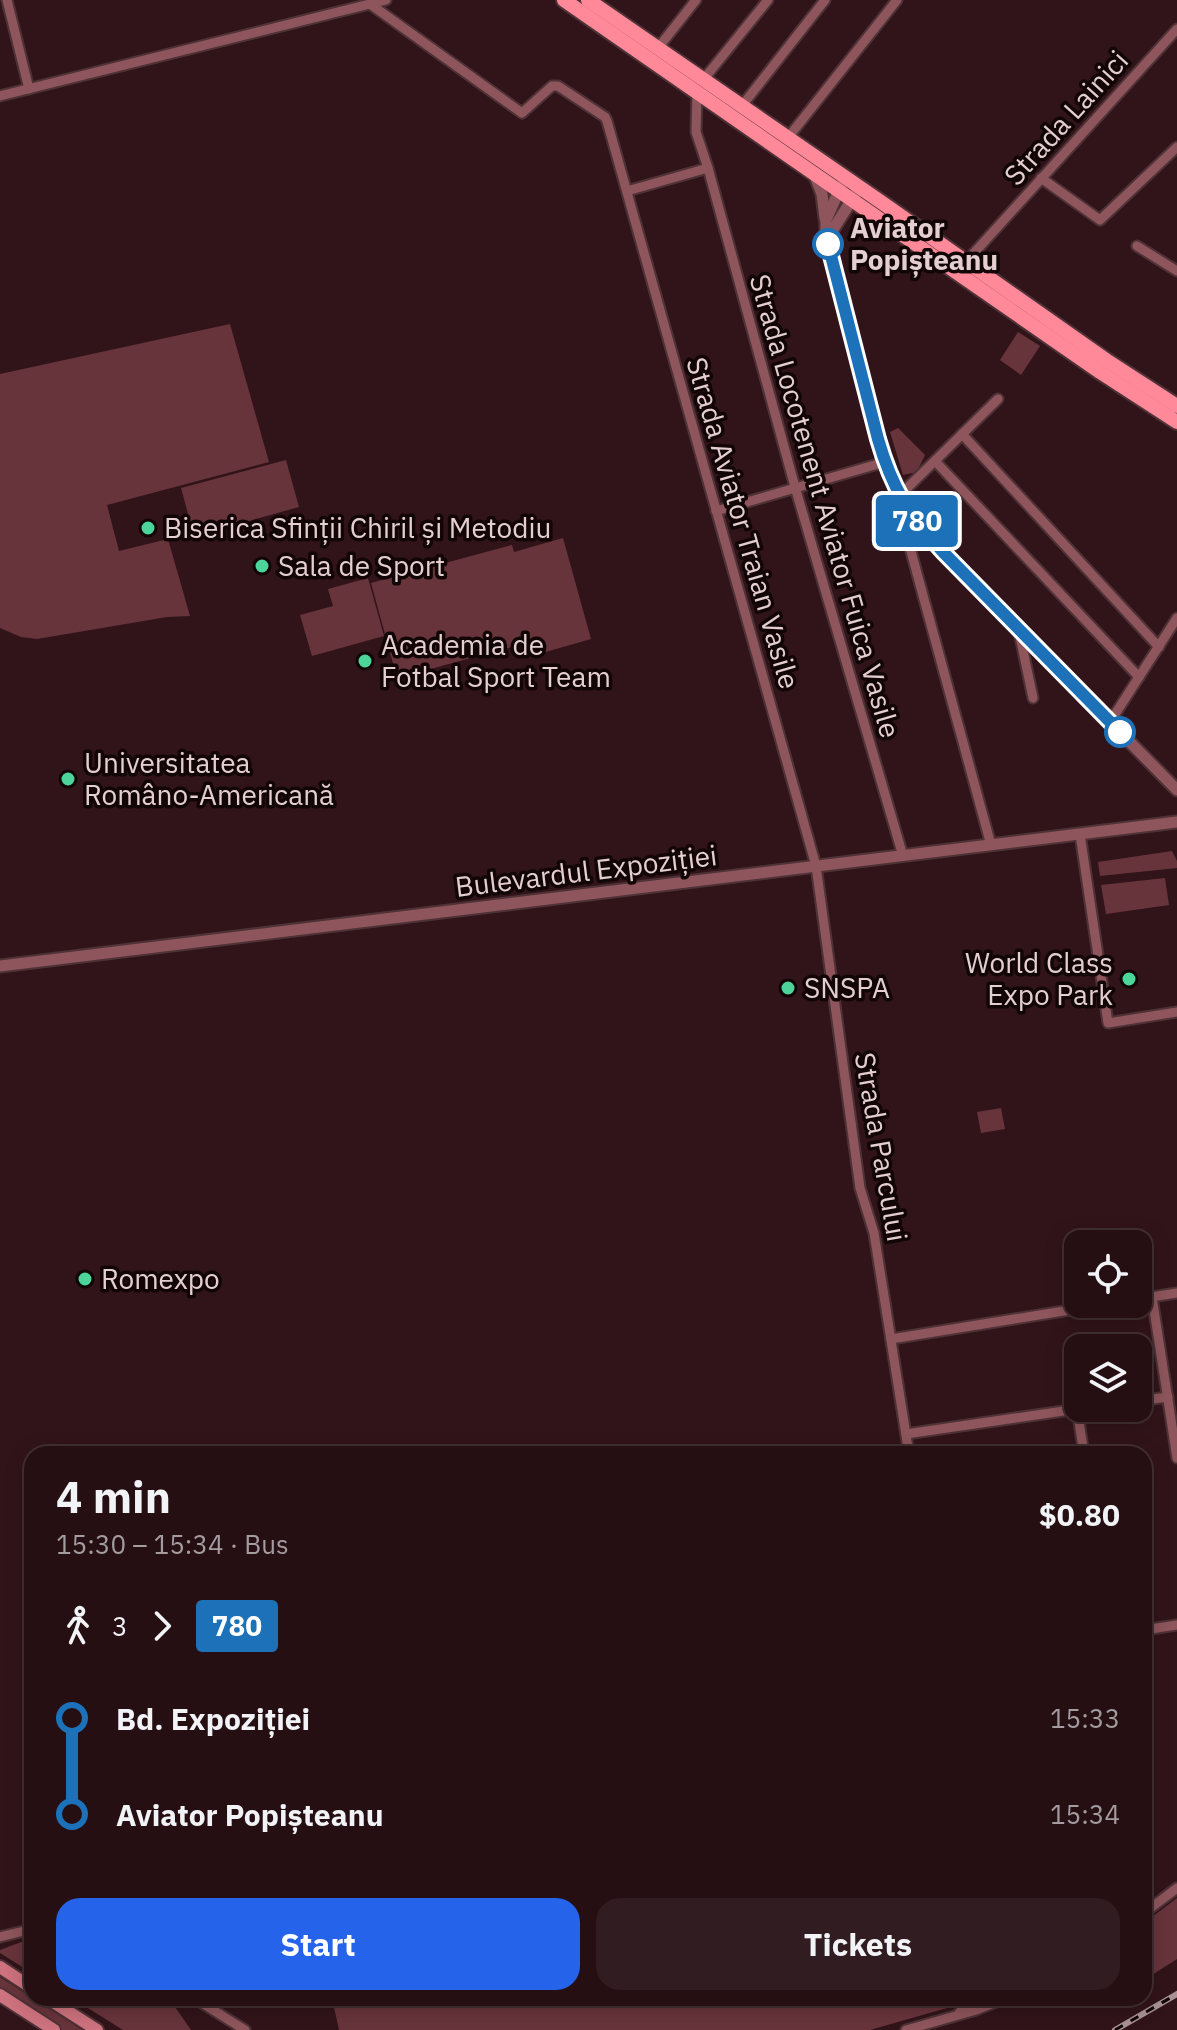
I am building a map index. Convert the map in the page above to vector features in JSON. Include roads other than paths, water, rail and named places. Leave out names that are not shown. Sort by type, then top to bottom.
[{"type":"main road","points":[[564,0],[700,86],[741,107],[787,139],[842,185],[962,268],[1177,406]]},
{"type":"main road","points":[[588,0],[658,48],[700,86],[815,176],[842,185]]},
{"type":"main road","points":[[962,268],[1109,379],[1177,422]]},
{"type":"main road","points":[[0,1967],[24,1983]]},
{"type":"main road","points":[[0,1995],[54,2030]]},
{"type":"main road","points":[[60,2006],[97,2030]]},
{"type":"street","points":[[7,0],[29,89]]},
{"type":"street","points":[[0,96],[386,0]]},
{"type":"street","points":[[658,48],[696,0]]},
{"type":"street","points":[[700,86],[768,0]]},
{"type":"street","points":[[741,107],[825,0]]},
{"type":"street","points":[[787,139],[897,0]]},
{"type":"street","name":"Strada Aviator Traian Vasile","points":[[370,4],[522,113],[555,85],[605,117],[816,866]]},
{"type":"street","name":"Strada Lainici","points":[[962,268],[1177,29]]},
{"type":"street","name":"Strada Locotenent Aviator Fuica Vasile","points":[[700,86],[696,132],[795,487],[903,856]]},
{"type":"street","points":[[1041,178],[1100,220],[1177,147]]},
{"type":"street","points":[[627,191],[708,168]]},
{"type":"street","points":[[815,176],[822,194],[826,235],[885,462],[899,496],[909,544],[991,845]]},
{"type":"street","points":[[826,220],[842,185]]},
{"type":"street","points":[[826,235],[834,228],[855,194]]},
{"type":"street","points":[[1137,246],[1177,271]]},
{"type":"street","points":[[899,496],[998,399]]},
{"type":"street","points":[[962,434],[1159,647]]},
{"type":"street","points":[[935,461],[1139,677]]},
{"type":"street","points":[[716,511],[885,462]]},
{"type":"street","points":[[899,496],[929,537],[1177,791]]},
{"type":"street","points":[[1110,722],[1177,618]]},
{"type":"street","points":[[1018,627],[1033,698]]},
{"type":"street","name":"Bulevardul Expoziției","points":[[0,966],[1177,822]]},
{"type":"street","points":[[1080,834],[1108,1023],[1177,1012]]},
{"type":"street","name":"Strada Parcului","points":[[816,866],[860,1188],[874,1233],[908,1446]]},
{"type":"street","points":[[1177,1293],[1152,1297],[1177,1458]]},
{"type":"street","points":[[891,1339],[1064,1311]]},
{"type":"street","points":[[1152,1399],[1168,1397]]},
{"type":"street","points":[[906,1434],[1064,1411]]},
{"type":"street","points":[[1082,1422],[1083,1446]]},
{"type":"street","points":[[1152,1629],[1177,1625]]},
{"type":"street","points":[[1152,1907],[1177,1888]]},
{"type":"street","points":[[0,1937],[24,1931]]},
{"type":"street","points":[[207,2006],[245,2030]]},
{"type":"street","points":[[955,2016],[965,2006]]},
{"type":"street","points":[[906,2030],[983,2006]]},
{"type":"railway","points":[[1115,2030],[1177,1994]]},
{"type":"place","name":"Aviator Popișteanu","points":[[828,244]]},
{"type":"place","name":"Biserica Sfinții Chiril și Metodiu","points":[[148,528]]},
{"type":"place","name":"Sala de Sport","points":[[262,566]]},
{"type":"place","name":"Academia de Fotbal Sport Team","points":[[365,661]]},
{"type":"place","name":"Universitatea Româno-Americană","points":[[68,779]]},
{"type":"place","name":"World Class Expo Park","points":[[1129,979]]},
{"type":"place","name":"SNSPA","points":[[788,988]]},
{"type":"place","name":"Romexpo","points":[[85,1279]]}]
